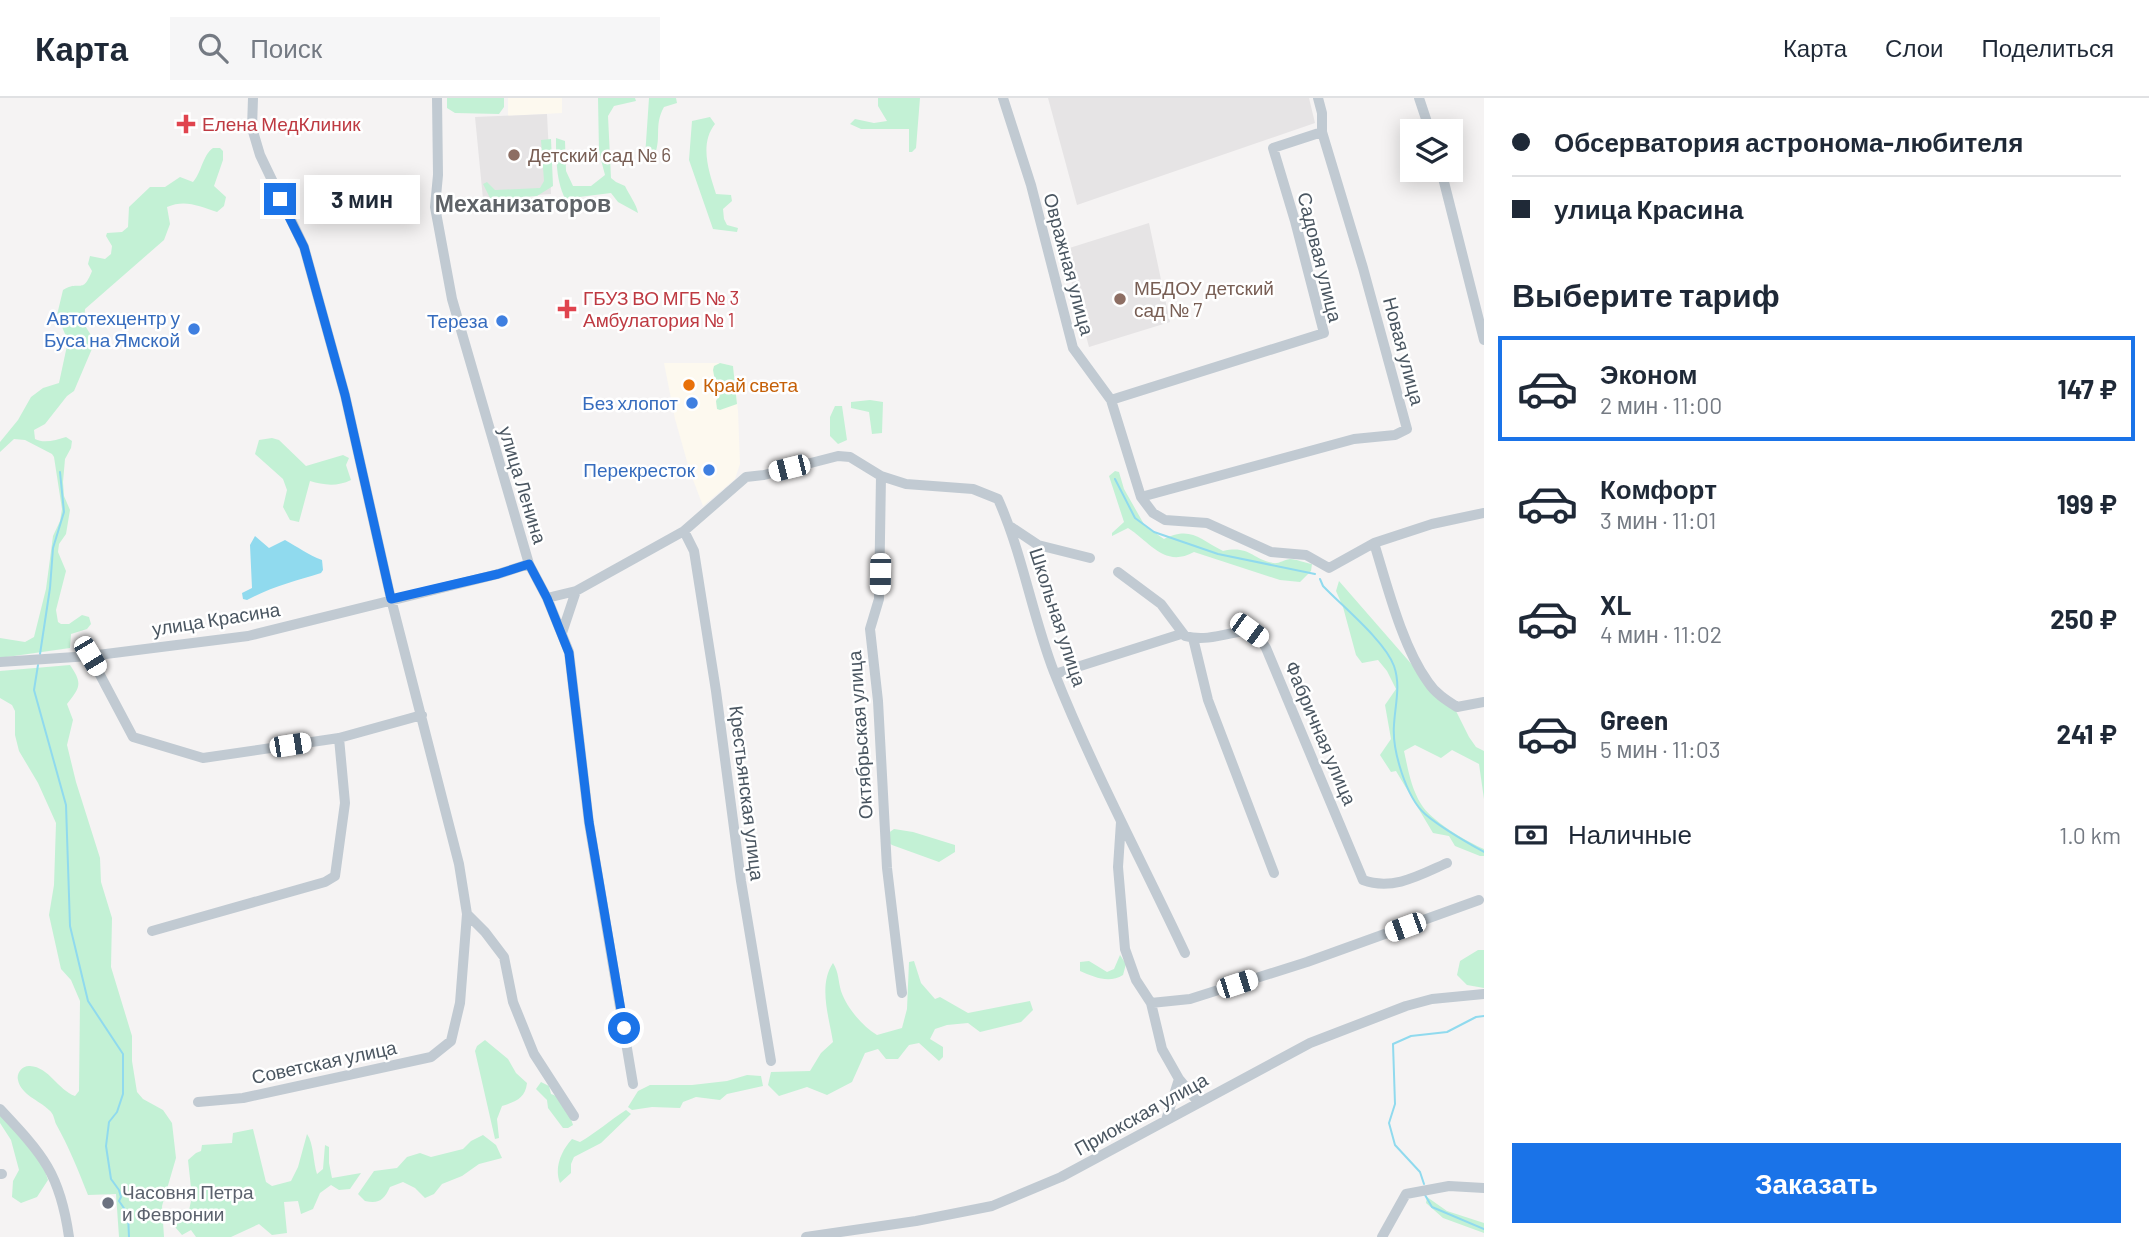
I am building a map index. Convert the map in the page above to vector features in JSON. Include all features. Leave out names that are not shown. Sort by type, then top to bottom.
[{"type":"street","points":[[253,98],[252,128],[260,155],[304,247],[345,395],[391,599],[459,864],[467,914],[504,957],[513,1002],[534,1054],[574,1116]]},
{"type":"street","name":"улица Ленина","points":[[437,98],[438,175],[435,207],[452,299],[529,564],[547,598],[569,653],[589,822],[633,1084]]},
{"type":"street","name":"Овражная улица","points":[[1003,98],[1031,185],[1073,348],[1111,400],[1141,497]]},
{"type":"street","name":"Новая улица","points":[[1141,497],[1354,439],[1395,435],[1407,429],[1322,132],[1322,113],[1318,98]]},
{"type":"street","points":[[1419,98],[1426,119]]},
{"type":"street","name":"Садовая улица","points":[[1111,400],[1324,333],[1273,148],[1322,132]]},
{"type":"street","points":[[1444,182],[1484,340]]},
{"type":"street","points":[[547,598],[576,591],[684,531],[746,477],[838,456],[850,457],[881,476]]},
{"type":"street","name":"Школьная улица","points":[[881,476],[906,484],[972,489],[998,499],[1011,527],[1044,645],[1055,674],[1121,822],[1185,953]]},
{"type":"street","name":"Октябрьская улица","points":[[881,476],[879,599],[870,629],[878,701],[887,868],[902,993]]},
{"type":"street","points":[[1141,497],[1153,513],[1165,520],[1207,523],[1271,552],[1306,555],[1329,568],[1374,542],[1432,524],[1484,513]]},
{"type":"street","points":[[1011,527],[1038,545],[1090,558]]},
{"type":"street","name":"Крестьянская улица","points":[[684,531],[694,551],[741,881],[771,1061]]},
{"type":"street","points":[[1374,542],[1403,634],[1427,682],[1457,707],[1484,702]]},
{"type":"street","name":"улица Красина","points":[[0,662],[90,656],[248,636],[529,564]]},
{"type":"street","points":[[1055,674],[1181,634],[1161,604],[1118,572]]},
{"type":"street","points":[[562,633],[576,591]]},
{"type":"street","name":"Фабричная улица","points":[[1181,634],[1193,638],[1223,636],[1249,630],[1260,639],[1363,880],[1378,885],[1401,883],[1447,863]]},
{"type":"street","points":[[1193,638],[1208,700],[1274,873]]},
{"type":"street","points":[[90,656],[133,737],[203,758],[339,738],[422,715]]},
{"type":"street","points":[[152,931],[325,882],[335,876],[345,803],[339,738]]},
{"type":"street","name":"Школьная улица","points":[[1121,822],[1118,867],[1125,949],[1136,981],[1151,1003],[1162,1049],[1179,1079],[1198,1102]]},
{"type":"street","points":[[1151,1003],[1190,999],[1307,962],[1479,900]]},
{"type":"street","name":"Советская улица","points":[[198,1102],[243,1098],[431,1057],[451,1041],[460,1003],[467,914]]},
{"type":"street","name":"Приокская улица","points":[[806,1237],[916,1222],[992,1206],[1061,1177],[1310,1043],[1394,1010],[1432,999],[1484,994]]},
{"type":"street","points":[[1166,1120],[1179,1079]]},
{"type":"street","points":[[0,1110],[40,1152],[52,1173],[65,1206],[69,1237]]},
{"type":"street","points":[[1382,1237],[1406,1194],[1449,1186],[1484,1188]]},
{"type":"shaded area","points":[[508,98],[562,98],[562,113],[508,116]]},
{"type":"shaded area","points":[[1048,98],[1309,98],[1315,123],[1077,205]]},
{"type":"shaded area","name":"Детский сад № 6","points":[[547,114],[551,194],[483,199],[475,117]]},
{"type":"shaded area","name":"МБДОУ детский сад № 7","points":[[1149,223],[1170,322],[1089,347],[1063,250]]},
{"type":"shaded area","points":[[664,363],[720,363],[733,366],[740,464],[735,479],[703,506],[675,419]]},
{"type":"green space","points":[[447,98],[504,98],[504,107],[499,114],[455,113],[447,108]]},
{"type":"green space","points":[[598,98],[635,98],[636,101],[614,106],[608,116],[611,178],[625,186],[638,213],[618,202],[611,193],[579,197],[570,205],[562,191],[556,138],[565,141],[566,171],[573,186],[591,186],[605,175],[599,152]]},
{"type":"green space","points":[[649,98],[676,98],[677,103],[664,107],[653,158],[645,157]]},
{"type":"green space","points":[[878,98],[920,98],[916,148],[912,152],[909,152],[909,129],[861,129],[850,124],[855,119],[874,123],[887,121],[878,106]]},
{"type":"green space","points":[[710,117],[715,124],[707,140],[708,167],[716,194],[731,195],[732,201],[723,209],[724,219],[727,225],[738,228],[737,232],[713,229],[689,160],[692,121]]},
{"type":"green space","points":[[551,139],[553,186],[537,196],[491,200],[483,184],[487,182],[495,190],[540,188],[544,181],[541,140]]},
{"type":"green space","points":[[213,148],[223,151],[223,160],[214,186],[226,197],[224,206],[217,212],[186,203],[167,207],[170,224],[164,240],[85,309],[84,324],[94,344],[74,391],[45,424],[34,430],[35,439],[50,441],[66,437],[72,441],[65,459],[63,482],[64,496],[70,510],[66,534],[59,544],[58,552],[66,571],[56,610],[58,622],[61,624],[69,624],[82,615],[89,617],[91,624],[87,629],[71,634],[70,648],[0,658],[0,638],[25,642],[34,637],[46,589],[53,536],[62,509],[52,454],[25,440],[14,439],[0,452],[0,442],[18,420],[31,397],[43,388],[59,383],[68,341],[57,315],[63,290],[86,283],[92,271],[88,264],[90,256],[105,259],[111,254],[112,246],[107,233],[122,232],[128,227],[129,207],[150,187],[165,187],[180,177],[193,182],[206,155]]},
{"type":"green space","points":[[720,363],[733,366],[737,404],[720,410],[717,409],[718,397],[713,370],[714,366]]},
{"type":"green space","points":[[851,402],[883,402],[882,433],[872,434],[869,412],[851,408]]},
{"type":"green space","points":[[835,406],[842,406],[847,440],[838,444],[830,436],[830,417]]},
{"type":"green space","points":[[259,440],[279,440],[306,466],[343,455],[349,458],[346,465],[351,480],[330,485],[310,481],[299,522],[290,520],[283,507],[287,490],[283,479],[255,454]]},
{"type":"green space","points":[[1115,471],[1119,472],[1124,489],[1145,526],[1164,539],[1188,534],[1223,551],[1245,551],[1273,563],[1290,559],[1312,564],[1311,571],[1300,582],[1280,580],[1194,552],[1175,557],[1166,555],[1128,528],[1112,536],[1124,522],[1109,476]]},
{"type":"green space","points":[[1339,581],[1414,667],[1450,699],[1469,737],[1476,747],[1484,751],[1484,799],[1479,764],[1452,750],[1441,758],[1415,745],[1404,751],[1412,785],[1426,810],[1450,830],[1484,849],[1484,856],[1455,846],[1449,836],[1433,833],[1396,771],[1391,772],[1380,755],[1391,739],[1385,705],[1396,689],[1378,660],[1362,663],[1356,655],[1336,591]]},
{"type":"green space","points":[[70,665],[78,685],[67,704],[73,720],[67,745],[100,858],[101,882],[112,918],[111,967],[132,1036],[132,1061],[137,1092],[143,1099],[163,1110],[172,1123],[176,1158],[162,1206],[164,1237],[119,1237],[116,1194],[88,1195],[52,1113],[26,1093],[18,1080],[18,1075],[25,1067],[37,1067],[69,1093],[75,1096],[79,1091],[80,1001],[71,980],[61,969],[49,915],[54,885],[56,823],[38,783],[19,751],[15,735],[15,711],[12,705],[0,698],[0,671]]},
{"type":"green space","points":[[894,829],[955,845],[955,852],[939,862],[892,845],[888,842],[887,834]]},
{"type":"green space","points":[[1478,950],[1484,950],[1484,988],[1467,985],[1457,975],[1460,961]]},
{"type":"green space","points":[[1120,955],[1126,964],[1123,975],[1118,978],[1101,979],[1080,971],[1080,962],[1089,961],[1107,972],[1114,969]]},
{"type":"green space","points":[[914,961],[921,983],[935,999],[940,997],[968,1013],[1030,1001],[1033,1010],[1021,1022],[980,1032],[968,1023],[935,1029],[930,1039],[943,1047],[943,1057],[939,1061],[919,1043],[909,1045],[898,1059],[886,1059],[878,1049],[865,1053],[852,1082],[827,1095],[807,1087],[779,1096],[768,1085],[771,1072],[810,1071],[821,1053],[833,1042],[825,991],[833,963],[847,1004],[861,1022],[877,1035],[902,1028],[907,1009],[909,962]]},
{"type":"green space","points":[[485,1040],[508,1059],[516,1073],[527,1083],[522,1096],[502,1106],[497,1119],[499,1138],[495,1139],[475,1051]]},
{"type":"green space","points":[[747,1075],[761,1076],[763,1086],[727,1094],[720,1100],[696,1097],[683,1102],[680,1108],[652,1107],[632,1110],[628,1107],[638,1091],[650,1085],[692,1085],[727,1081]]},
{"type":"green space","points":[[541,1082],[549,1086],[551,1094],[562,1102],[573,1125],[563,1128],[548,1108],[547,1100],[536,1089]]},
{"type":"green space","points":[[626,1110],[631,1114],[601,1143],[574,1157],[571,1173],[560,1183],[560,1160],[572,1139],[580,1142]]},
{"type":"green space","points":[[0,1115],[35,1153],[48,1180],[37,1197],[21,1203],[12,1197],[13,1181],[19,1170],[11,1140],[0,1123]]},
{"type":"green space","points":[[253,1129],[266,1182],[272,1186],[291,1181],[298,1167],[307,1134],[317,1174],[323,1169],[325,1145],[329,1147],[332,1178],[361,1173],[350,1189],[339,1190],[331,1185],[320,1193],[313,1209],[301,1214],[298,1201],[284,1202],[287,1233],[272,1235],[259,1224],[231,1237],[196,1237],[191,1230],[182,1235],[169,1220],[172,1211],[189,1210],[192,1197],[188,1160],[201,1151],[202,1145],[232,1143],[233,1133]]},
{"type":"green space","points":[[483,1135],[496,1145],[502,1158],[479,1164],[462,1176],[442,1184],[434,1194],[425,1198],[415,1188],[403,1182],[390,1187],[383,1198],[374,1202],[365,1201],[358,1194],[374,1171],[397,1168],[407,1157],[420,1153],[431,1157],[463,1149]]},
{"type":"green space","points":[[1427,1197],[1447,1211],[1484,1223],[1484,1233],[1443,1218],[1426,1203]]},
{"type":"water","points":[[255,536],[269,548],[285,540],[322,560],[323,570],[247,600],[243,599],[242,593],[252,588],[250,545]]},
{"type":"waterway","points":[[40,654],[53,548],[64,512],[60,472]]},
{"type":"waterway","points":[[1115,479],[1135,518],[1154,532],[1218,554],[1315,574]]},
{"type":"waterway","points":[[1320,579],[1323,586],[1382,646],[1394,666],[1397,688],[1395,747],[1406,785],[1418,806],[1431,819],[1484,852]]},
{"type":"waterway","points":[[38,665],[34,690],[66,805],[70,926],[88,1001],[123,1054],[123,1094],[117,1112],[109,1122],[106,1146],[111,1179],[119,1190],[119,1201],[128,1214],[129,1237]]},
{"type":"waterway","points":[[1424,1184],[1420,1172],[1395,1145],[1389,1123],[1395,1104],[1393,1044],[1411,1036],[1447,1032],[1476,1017],[1484,1016]]},
{"type":"waterway","points":[[1425,1195],[1432,1207],[1484,1229]]},
{"type":"place","name":"Елена МедКлиник","points":[[186,124]]},
{"type":"place","name":"Детский сад № 6","points":[[514,155]]},
{"type":"place","name":"МБДОУ детский сад № 7","points":[[1120,299]]},
{"type":"place","name":"ГБУЗ ВО МГБ № 3 Амбулатория № 1","points":[[567,309]]},
{"type":"place","name":"Тереза","points":[[502,321]]},
{"type":"place","name":"Автотехцентр у Буса на Ямской","points":[[194,329]]},
{"type":"place","name":"Край света","points":[[689,385]]},
{"type":"place","name":"Без хлопот","points":[[692,403]]},
{"type":"place","name":"Перекресток","points":[[709,470]]},
{"type":"place","name":"Часовня Петра и Февронии","points":[[108,1203]]},
{"type":"district","name":"Механизаторов","points":[[523,204]]},
{"type":"route","points":[[280,199],[304,247],[345,395],[391,599],[529,564],[547,598],[569,653],[589,822],[624,1028]]}]
